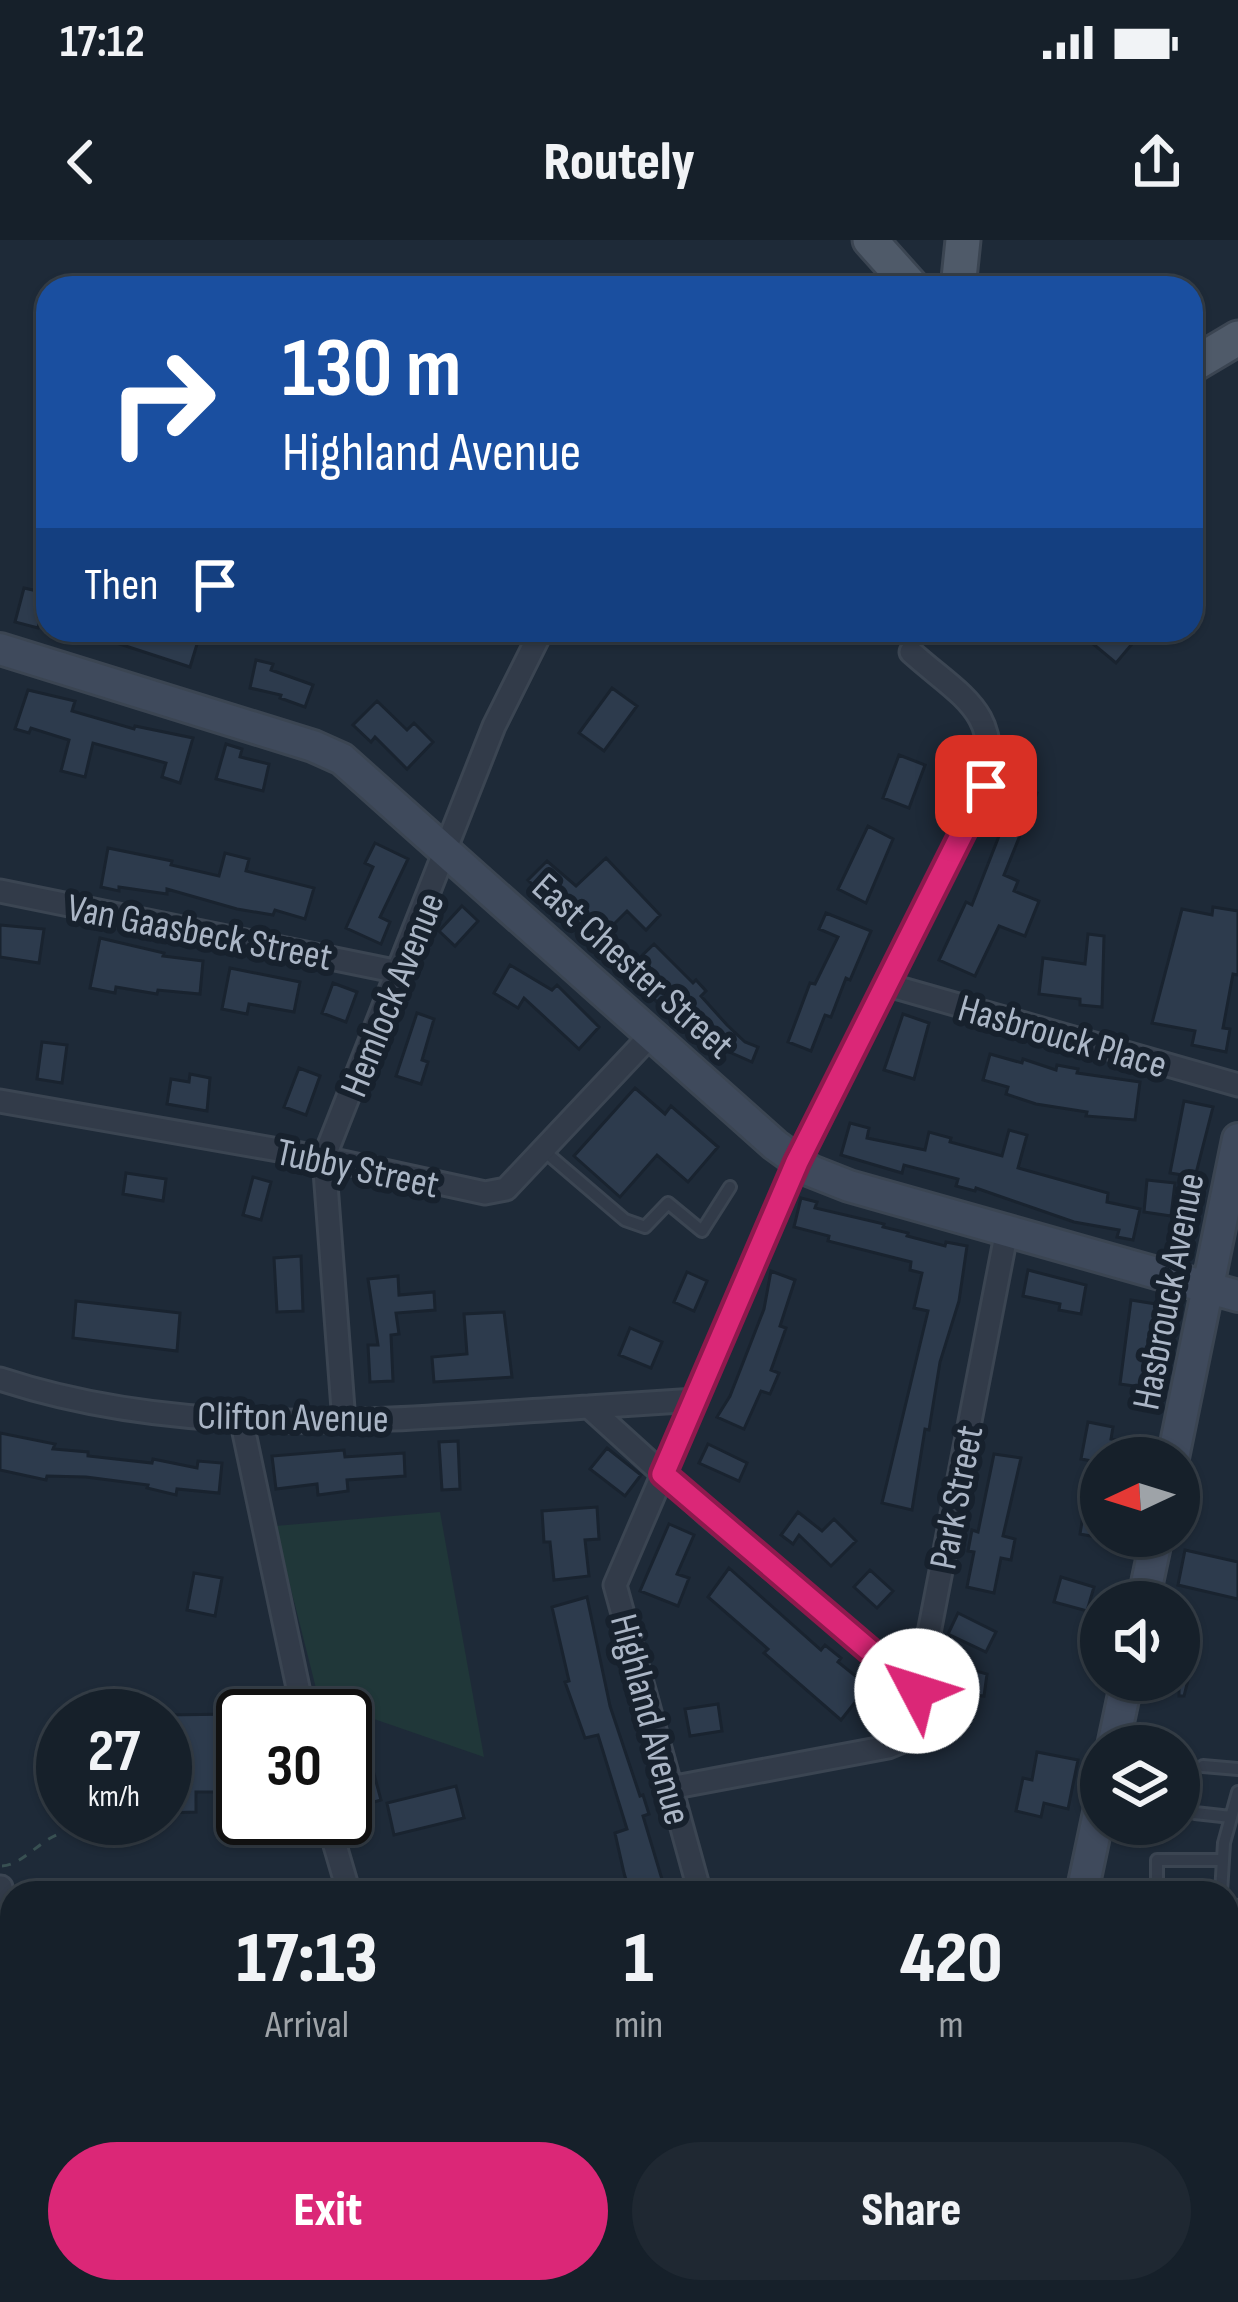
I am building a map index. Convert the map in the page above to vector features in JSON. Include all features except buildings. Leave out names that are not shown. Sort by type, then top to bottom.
[{"type":"main road","points":[[870,240],[902,276]]},
{"type":"main road","points":[[959,276],[963,240]]},
{"type":"main road","points":[[1203,359],[1238,338]]},
{"type":"main road","points":[[1203,383],[1238,363]]},
{"type":"main road","name":"East Chester Street","points":[[0,649],[342,759],[797,1162],[850,1186],[1238,1296]]},
{"type":"main road","name":"Hasbrouck Avenue","points":[[1177,1437],[1238,1139]]},
{"type":"main road","points":[[1085,1881],[1092,1845]]},
{"type":"street","name":"Hemlock Avenue","points":[[344,1422],[324,1158],[482,758],[536,642]]},
{"type":"street","name":"Highland Avenue","points":[[697,1881],[615,1585],[797,1162],[986,786],[991,761],[989,732],[980,714],[911,652]]},
{"type":"street","name":"Van Gaasbeck Street","points":[[0,891],[399,972]]},
{"type":"street","name":"Hasbrouck Place","points":[[888,985],[1238,1085]]},
{"type":"street","name":"Tubby Street","points":[[0,1101],[324,1158],[484,1193],[506,1189],[652,1034]]},
{"type":"street","name":"Park Street","points":[[670,1788],[888,1747],[905,1739],[1006,1230]]},
{"type":"street","name":"Clifton Avenue","points":[[0,1379],[95,1404],[242,1423],[344,1422],[696,1400]]},
{"type":"street","points":[[589,1407],[917,1691]]},
{"type":"street","points":[[242,1423],[298,1689]]},
{"type":"street","points":[[334,1845],[344,1881]]},
{"type":"lane","points":[[543,1150],[625,1220],[645,1227],[668,1204],[702,1231],[730,1186]]},
{"type":"lane","points":[[1203,1766],[1238,1769]]},
{"type":"lane","points":[[1221,1881],[1238,1792]]},
{"type":"lane","points":[[1200,1814],[1231,1817]]},
{"type":"lane","points":[[1156,1881],[1157,1860],[1222,1860]]},
{"type":"path","points":[[0,1866],[12,1866],[37,1845]]},
{"type":"green space","points":[[440,1512],[484,1757],[372,1718],[372,1689],[316,1689],[275,1526]]},
{"type":"route","points":[[917,1691],[663,1474],[797,1162],[986,786]]}]
